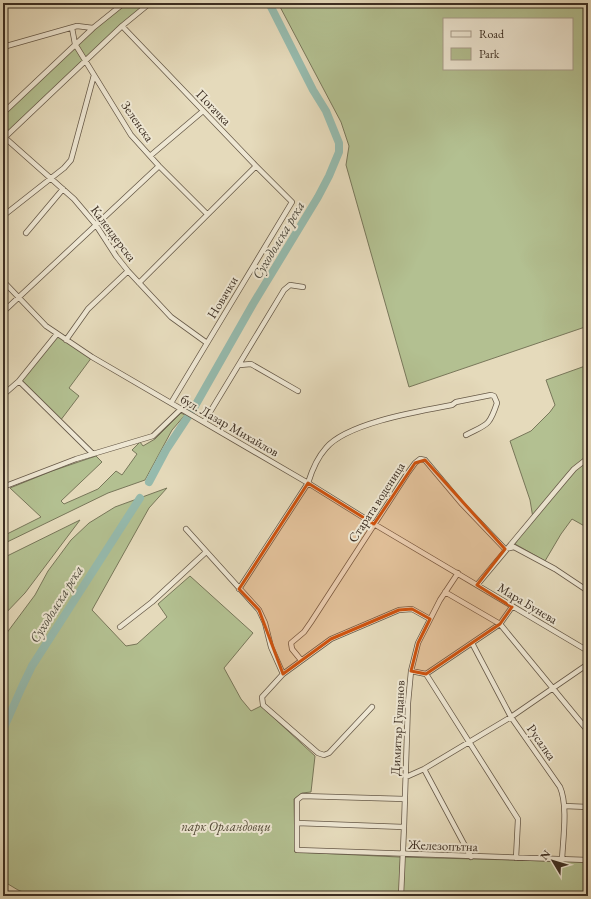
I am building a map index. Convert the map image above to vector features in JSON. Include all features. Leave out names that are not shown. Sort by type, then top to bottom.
[{"type":"street","points":[[3,113],[75,44],[124,3]]},
{"type":"street","points":[[3,138],[122,26],[150,3]]},
{"type":"street","points":[[3,47],[77,26],[93,28]]},
{"type":"street","name":"Погачка","points":[[122,26],[292,202]]},
{"type":"street","name":"Зеленска","points":[[72,28],[75,44],[131,135],[159,166],[207,214]]},
{"type":"street","points":[[3,216],[64,168],[71,160],[94,75]]},
{"type":"street","points":[[150,156],[203,111]]},
{"type":"street","name":"Календерска","points":[[3,138],[74,199],[96,225],[116,256],[128,271],[171,317],[207,343]]},
{"type":"street","points":[[3,312],[159,166]]},
{"type":"street","points":[[139,282],[256,166]]},
{"type":"street","points":[[26,233],[63,189]]},
{"type":"street","name":"Новачки","points":[[171,403],[292,202]]},
{"type":"street","points":[[66,340],[88,308],[128,271]]},
{"type":"street","name":"бул. Лазар Михайлов","points":[[3,282],[46,326],[92,357],[308,483],[374,524],[458,573]]},
{"type":"street","points":[[204,422],[240,365],[284,290],[290,285],[303,287]]},
{"type":"street","points":[[3,395],[19,381],[58,334]]},
{"type":"street","points":[[240,365],[251,364],[298,391]]},
{"type":"street","points":[[19,381],[93,454]]},
{"type":"street","points":[[239,589],[308,483],[314,466],[325,448],[335,439],[351,431],[378,421],[452,405],[456,402],[494,396],[497,403],[492,417],[487,424],[466,435]]},
{"type":"street","points":[[4,486],[76,459],[153,436],[182,409]]},
{"type":"street","points":[[477,585],[574,469],[588,458]]},
{"type":"street","name":"Старата воденица","points":[[301,660],[292,649],[291,643],[304,632],[407,474],[420,459],[425,460],[462,504],[505,550]]},
{"type":"street","points":[[186,529],[258,610],[265,623],[271,647],[283,674]]},
{"type":"street","points":[[505,550],[514,547],[555,569],[588,591]]},
{"type":"street","points":[[120,627],[152,602],[206,552]]},
{"type":"street","name":"Мара Бунева","points":[[458,573],[512,607],[588,651]]},
{"type":"street","name":"Димитър Гущанов","points":[[401,896],[408,703],[411,671],[418,643],[445,592],[458,573]]},
{"type":"street","points":[[445,592],[500,624],[588,731]]},
{"type":"street","points":[[411,671],[426,674],[500,624],[512,607]]},
{"type":"street","points":[[372,707],[329,753],[324,755],[318,753],[263,705],[262,697],[283,674],[331,639],[399,610],[412,609],[430,619]]},
{"type":"street","name":"Русалка","points":[[472,643],[511,717],[564,795],[562,860]]},
{"type":"street","points":[[406,778],[424,769],[511,717],[588,664]]},
{"type":"street","points":[[426,674],[518,819],[516,858]]},
{"type":"street","points":[[424,769],[471,857]]},
{"type":"street","points":[[404,827],[297,823],[297,800],[302,796],[405,799]]},
{"type":"street","points":[[564,806],[588,807]]},
{"type":"street","name":"Железопътна","points":[[297,823],[297,850],[403,855],[588,860]]},
{"type":"highlighted area","points":[[425,460],[505,549],[477,585],[512,607],[500,624],[426,674],[411,671],[418,643],[430,619],[412,609],[399,610],[331,639],[283,674],[259,610],[239,589],[308,483],[374,524],[415,463]]},
{"type":"green space","points":[[124,3],[150,3],[3,139],[3,113],[75,44]]},
{"type":"green space","points":[[278,3],[588,3],[588,326],[409,387],[346,165],[349,146],[341,122]]},
{"type":"green space","points":[[57,334],[92,357],[69,388],[79,396],[60,421],[19,381]]},
{"type":"green space","points":[[588,365],[588,528],[572,519],[545,561],[515,544],[533,518],[530,500],[510,441],[531,431],[555,405],[546,380]]},
{"type":"green space","points":[[181,413],[185,415],[172,430],[145,480],[108,493],[3,544],[3,536],[41,517],[10,488],[52,471],[96,456],[102,462],[61,501],[64,504],[98,489],[116,471],[122,475],[137,454],[132,450],[140,442],[143,446],[155,439]]},
{"type":"green space","name":"парк Орландовци","points":[[167,488],[149,508],[92,610],[126,646],[137,644],[167,617],[158,604],[190,576],[253,633],[224,668],[241,699],[251,711],[261,706],[315,756],[311,792],[302,793],[294,799],[295,852],[399,857],[588,862],[588,896],[33,896],[18,890],[3,881],[3,638],[35,595],[48,571],[71,540],[89,523],[115,507]]},
{"type":"green space","points":[[80,520],[25,593],[3,616],[3,558]]},
{"type":"waterway","name":"Суходолска река","points":[[149,482],[166,450],[195,406],[253,304],[318,197],[339,152],[339,143],[326,111],[313,90],[269,3]]},
{"type":"waterway","name":"Суходолска река","points":[[3,730],[32,666],[140,498]]}]
